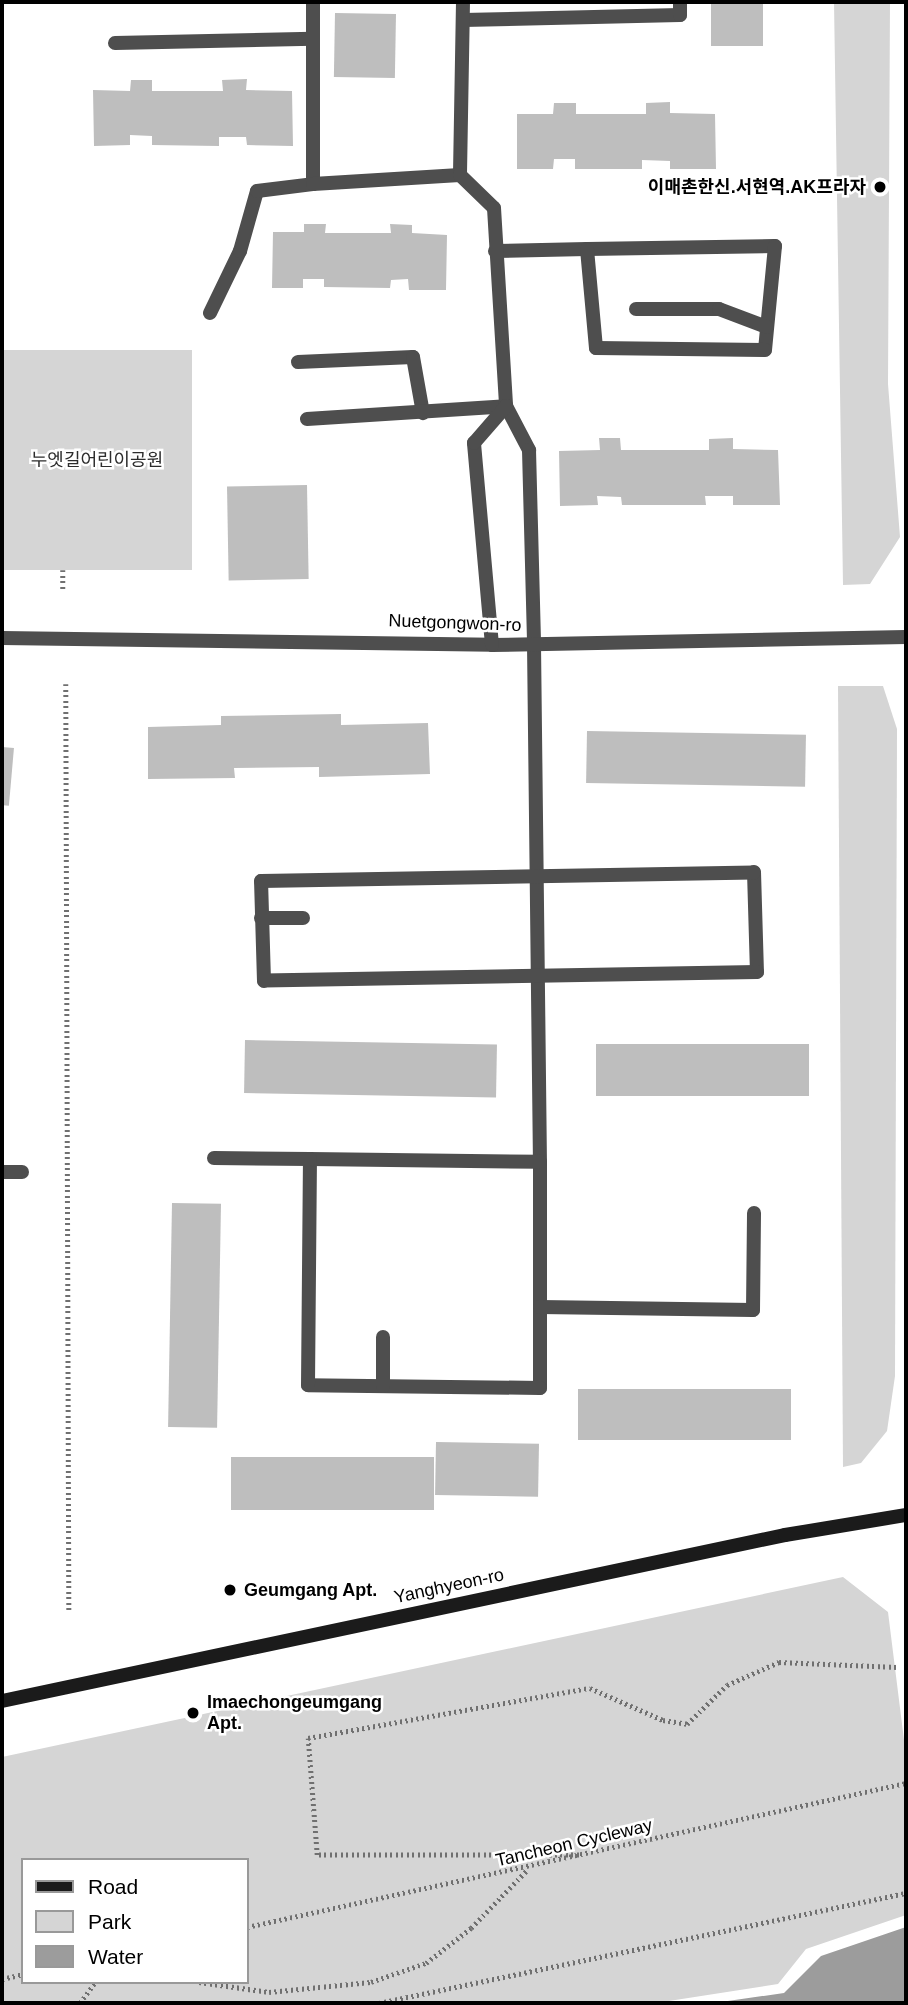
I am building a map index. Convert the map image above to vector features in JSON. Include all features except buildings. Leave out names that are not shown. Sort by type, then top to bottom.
[{"type":"main road","name":"Yanghyeon-ro","points":[[2,1701],[785,1535],[906,1515]]},
{"type":"street","points":[[313,2],[313,184]]},
{"type":"street","points":[[310,1159],[308,1385],[540,1388],[537,875],[529,450],[506,406],[494,208],[460,175],[463,2]]},
{"type":"street","points":[[463,20],[680,15],[680,2]]},
{"type":"street","points":[[115,43],[313,39]]},
{"type":"street","points":[[210,313],[240,251],[257,191],[313,184],[460,175]]},
{"type":"street","points":[[495,251],[587,249],[775,246],[765,350],[596,348],[587,249]]},
{"type":"street","points":[[636,309],[719,309],[767,327]]},
{"type":"street","points":[[298,362],[413,357],[423,413]]},
{"type":"street","points":[[307,419],[506,406]]},
{"type":"street","points":[[492,645],[474,443],[506,406]]},
{"type":"street","name":"Nuetgongwon-ro","points":[[2,638],[492,645],[906,638]]},
{"type":"street","points":[[754,872],[757,972],[264,981],[261,881],[537,875],[754,872]]},
{"type":"street","points":[[261,918],[303,918]]},
{"type":"street","points":[[214,1158],[540,1163]]},
{"type":"street","points":[[2,1172],[22,1172]]},
{"type":"street","points":[[540,1307],[753,1310],[754,1213]]},
{"type":"street","points":[[383,1337],[383,1386]]},
{"type":"path","points":[[63,570],[63,590]]},
{"type":"path","points":[[66,684],[69,1610]]},
{"type":"path","points":[[579,1855],[317,1855],[308,1738],[590,1688],[663,1720],[687,1724],[727,1685],[779,1662],[897,1667]]},
{"type":"path","name":"Tancheon Cycleway","points":[[248,1927],[528,1868],[906,1783]]},
{"type":"path","points":[[213,1984],[269,1992],[371,1982],[426,1963],[471,1928],[528,1868]]},
{"type":"path","points":[[379,2003],[906,1893]]},
{"type":"path","points":[[2,1979],[21,1974]]},
{"type":"path","points":[[80,2003],[94,1984]]},
{"type":"green space","points":[[834,2],[890,2],[888,384],[900,537],[870,584],[843,585]]},
{"type":"green space","name":"누엣길어린이공원","points":[[2,350],[192,350],[192,570],[2,570]]},
{"type":"green space","points":[[838,686],[883,686],[897,729],[895,1376],[887,1431],[861,1463],[843,1467]]},
{"type":"green space","points":[[843,1577],[888,1612],[906,1756],[906,1915],[806,1949],[778,1984],[656,2003],[2,2003],[2,1757]]},
{"type":"water","points":[[906,1927],[906,2003],[714,2003],[784,1993],[821,1956]]},
{"type":"place","name":"이매촌한신.서현역.AK프라자","points":[[880,187]]},
{"type":"place","name":"Geumgang Apt.","points":[[230,1590]]},
{"type":"place","name":"Imaechongeumgang Apt.","points":[[193,1713]]}]
